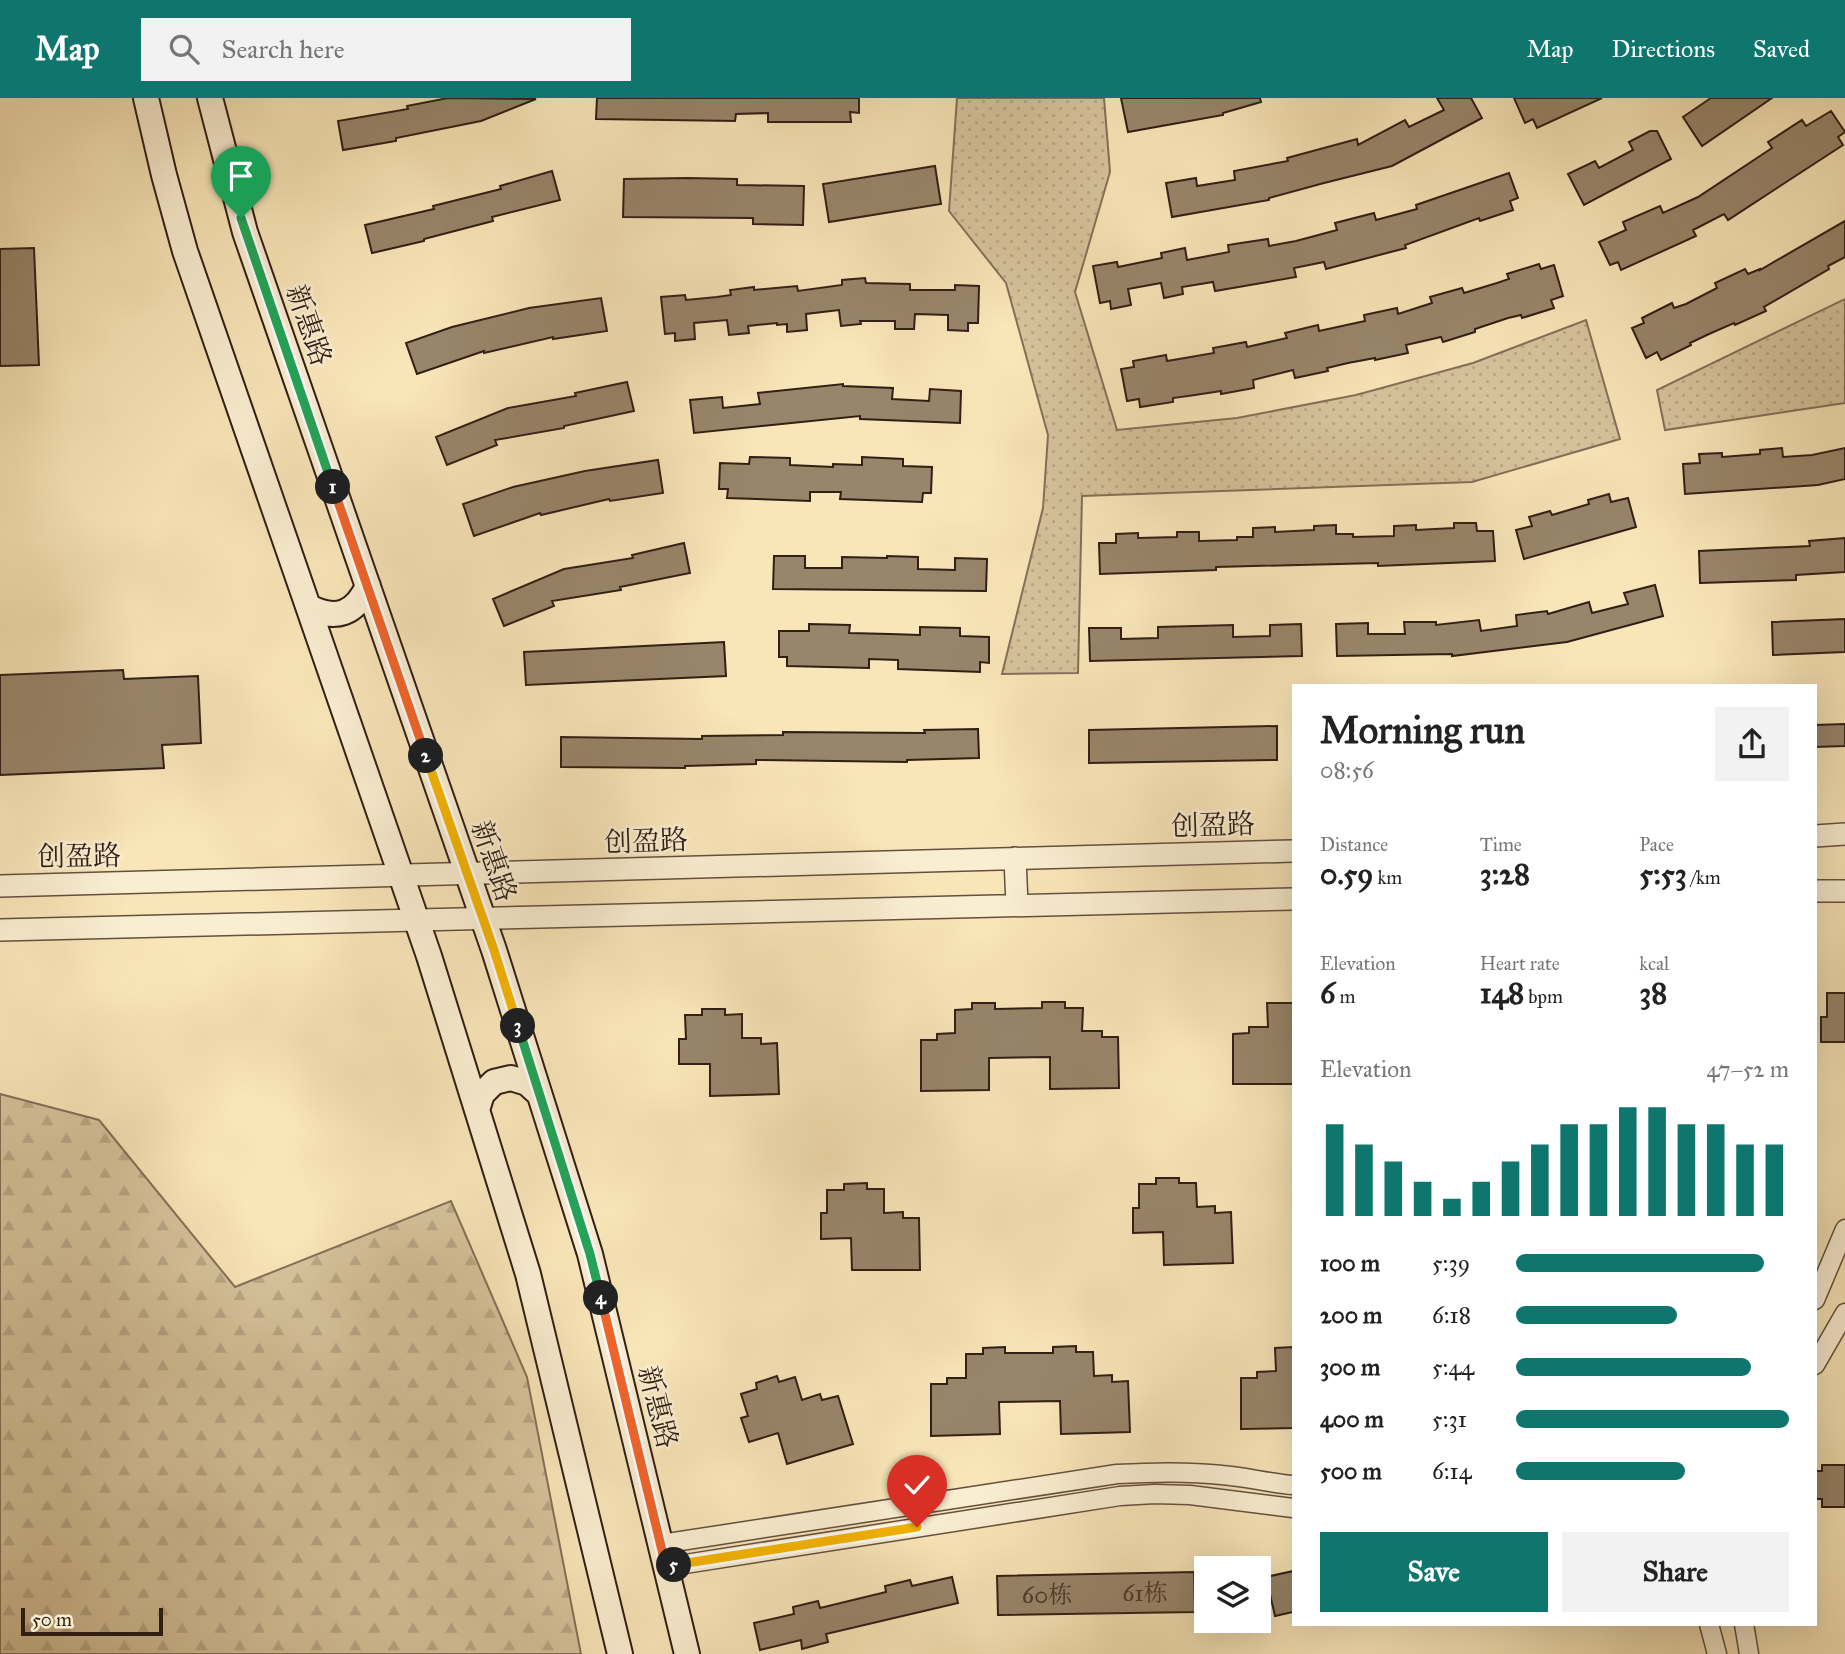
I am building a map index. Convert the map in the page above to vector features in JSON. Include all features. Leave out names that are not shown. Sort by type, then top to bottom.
[{"type":"main road","points":[[146,98],[185,251],[417,920],[528,1274],[620,1654]]},
{"type":"main road","name":"新惠路","points":[[211,98],[245,232],[483,919],[590,1254],[687,1654]]},
{"type":"main road","points":[[309,607],[322,614],[337,614],[351,609],[368,586]]},
{"type":"main road","points":[[477,1110],[482,1094],[495,1082],[511,1078],[519,1080],[540,1094]]},
{"type":"street","points":[[1817,836],[1845,835]]},
{"type":"street","name":"创盈路","points":[[0,886],[1292,851]]},
{"type":"street","points":[[1016,858],[1017,905]]},
{"type":"street","points":[[1817,891],[1845,891]]},
{"type":"street","points":[[0,930],[1292,899]]},
{"type":"street","points":[[1817,1295],[1845,1229]]},
{"type":"street","points":[[1817,1362],[1845,1313]]},
{"type":"street","points":[[664,1556],[1117,1474],[1192,1472],[1292,1485]]},
{"type":"street","points":[[664,1556],[1120,1496],[1191,1495],[1292,1508]]},
{"type":"street","points":[[1710,1626],[1717,1654]]},
{"type":"street","points":[[1744,1626],[1749,1654]]},
{"type":"green space","points":[[957,98],[1104,98],[1110,172],[1075,292],[1117,430],[1237,418],[1356,395],[1473,363],[1586,320],[1620,439],[1472,482],[1082,496],[1078,673],[1002,674],[1043,508],[1048,435],[1006,283],[949,211]]},
{"type":"green space","points":[[1845,299],[1845,403],[1665,430],[1657,390]]},
{"type":"green space","points":[[0,1094],[99,1120],[235,1287],[451,1201],[527,1377],[581,1654],[0,1654]]},
{"type":"building","points":[[448,98],[536,99],[481,121],[343,150],[338,121],[408,109],[407,106]]},
{"type":"building","points":[[597,98],[859,98],[859,113],[850,112],[851,122],[768,122],[768,113],[736,114],[735,121],[596,119]]},
{"type":"building","points":[[1121,98],[1260,98],[1261,102],[1223,115],[1128,132]]},
{"type":"building","points":[[1437,98],[1471,98],[1482,118],[1392,166],[1269,200],[1172,217],[1166,183],[1196,178],[1197,186],[1235,180],[1234,171],[1288,161],[1287,158],[1357,139],[1358,145],[1405,120],[1409,127],[1444,110]]},
{"type":"building","points":[[1514,98],[1602,98],[1537,128],[1533,119],[1525,123]]},
{"type":"building","points":[[1711,98],[1772,98],[1702,146],[1683,117]]},
{"type":"building","points":[[1831,111],[1845,132],[1838,137],[1843,145],[1728,220],[1724,214],[1693,230],[1696,236],[1621,270],[1618,262],[1610,265],[1599,242],[1626,230],[1623,222],[1660,206],[1663,213],[1698,197],[1772,148],[1768,142],[1802,120],[1806,126]]},
{"type":"building","points":[[1650,131],[1657,131],[1671,159],[1584,205],[1568,174],[1595,161],[1599,168],[1633,150],[1629,142]]},
{"type":"building","points":[[935,166],[941,204],[829,222],[823,184]]},
{"type":"building","points":[[552,171],[560,200],[492,217],[493,221],[424,241],[372,253],[365,225],[434,209],[433,206],[501,189],[500,186]]},
{"type":"building","points":[[1509,173],[1518,198],[1510,201],[1513,210],[1480,221],[1479,218],[1405,245],[1406,248],[1326,269],[1324,262],[1294,268],[1296,277],[1215,291],[1213,282],[1182,287],[1183,294],[1164,298],[1161,283],[1128,289],[1131,305],[1111,309],[1110,301],[1100,303],[1093,266],[1117,262],[1118,267],[1162,258],[1161,253],[1185,248],[1187,260],[1229,252],[1228,245],[1268,239],[1269,246],[1296,241],[1337,230],[1335,223],[1374,213],[1376,220],[1417,209],[1416,205]]},
{"type":"building","points":[[624,179],[737,179],[737,185],[804,186],[803,225],[753,224],[753,218],[623,217]]},
{"type":"building","points":[[1845,221],[1845,257],[1828,266],[1829,269],[1764,307],[1766,311],[1709,334],[1661,360],[1657,352],[1646,358],[1632,328],[1644,323],[1642,318],[1672,303],[1674,308],[1686,304],[1717,288],[1715,283],[1745,269],[1748,274],[1760,270]]},
{"type":"building","points":[[34,248],[39,365],[0,366],[0,249]]},
{"type":"building","points":[[1539,264],[1541,269],[1554,265],[1563,296],[1551,300],[1554,308],[1522,318],[1521,315],[1508,318],[1443,342],[1441,337],[1406,345],[1408,353],[1348,363],[1327,368],[1328,371],[1295,378],[1293,370],[1253,380],[1254,388],[1173,398],[1173,402],[1140,407],[1139,399],[1127,401],[1121,369],[1134,367],[1133,361],[1166,355],[1167,361],[1214,353],[1213,348],[1246,342],[1247,347],[1287,338],[1285,333],[1318,325],[1319,331],[1365,321],[1364,315],[1397,308],[1398,314],[1432,303],[1430,297],[1462,288],[1464,293],[1509,279],[1507,274]]},
{"type":"building","points":[[865,278],[866,283],[910,284],[910,290],[955,290],[955,285],[979,286],[978,323],[968,323],[968,331],[948,330],[948,315],[915,314],[914,329],[895,329],[895,321],[860,321],[861,324],[841,326],[839,310],[806,314],[807,330],[787,332],[787,324],[777,323],[748,326],[749,333],[729,335],[727,320],[694,323],[695,339],[675,341],[675,333],[665,334],[661,297],[685,295],[686,300],[717,297],[731,295],[730,290],[754,287],[754,290],[797,286],[798,291],[842,285],[842,280]]},
{"type":"building","points":[[601,298],[607,331],[553,337],[484,351],[417,374],[406,343],[452,327],[529,308]]},
{"type":"building","points":[[627,382],[634,411],[564,428],[495,440],[497,445],[447,465],[436,437],[508,408],[576,396],[575,393]]},
{"type":"building","points":[[843,384],[893,388],[892,399],[929,401],[930,389],[961,391],[960,423],[860,419],[860,416],[694,433],[690,400],[722,397],[723,408],[760,404],[758,393]]},
{"type":"building","points":[[1782,448],[1783,457],[1812,455],[1845,448],[1845,479],[1818,485],[1685,494],[1683,464],[1700,463],[1699,454],[1722,453],[1722,457],[1760,454],[1760,450]]},
{"type":"building","points":[[750,457],[790,458],[790,465],[833,467],[833,464],[862,465],[862,457],[903,459],[903,466],[932,467],[931,493],[923,493],[922,502],[840,499],[841,492],[810,492],[810,501],[727,498],[728,489],[719,489],[720,463],[749,464]]},
{"type":"building","points":[[658,460],[663,493],[609,499],[541,515],[540,513],[474,536],[463,504],[513,487],[585,471]]},
{"type":"building","points":[[1609,494],[1611,502],[1628,498],[1636,527],[1524,559],[1516,530],[1532,526],[1529,517],[1550,511],[1552,515],[1589,504],[1588,500]]},
{"type":"building","points":[[1454,523],[1476,523],[1477,531],[1493,531],[1495,561],[1378,566],[1378,563],[1216,567],[1216,570],[1100,574],[1099,543],[1116,543],[1116,534],[1138,533],[1138,538],[1177,537],[1177,532],[1199,532],[1199,541],[1237,540],[1237,537],[1253,537],[1253,528],[1275,527],[1275,532],[1314,530],[1314,526],[1336,525],[1336,534],[1353,534],[1353,537],[1394,536],[1394,526],[1416,525],[1416,530],[1454,528]]},
{"type":"building","points":[[1845,538],[1845,572],[1796,575],[1796,580],[1700,583],[1699,551],[1810,546],[1809,541]]},
{"type":"building","points":[[684,543],[690,573],[620,587],[621,590],[552,601],[554,606],[504,626],[493,599],[564,569],[633,558],[632,555]]},
{"type":"building","points":[[774,556],[805,556],[805,568],[842,568],[842,557],[887,556],[918,557],[918,569],[955,570],[955,558],[987,559],[986,591],[773,589]]},
{"type":"building","points":[[1655,585],[1663,616],[1567,642],[1452,656],[1337,656],[1336,624],[1368,623],[1368,634],[1405,634],[1404,622],[1436,622],[1436,625],[1479,620],[1481,631],[1517,626],[1516,615],[1547,611],[1548,614],[1589,602],[1592,613],[1628,604],[1624,593]]},
{"type":"building","points":[[1845,619],[1845,652],[1773,655],[1772,622]]},
{"type":"building","points":[[809,624],[850,625],[849,633],[920,635],[920,627],[960,628],[960,636],[989,637],[989,663],[980,662],[980,672],[898,669],[898,660],[869,659],[869,668],[787,666],[787,657],[779,657],[779,631],[809,631]]},
{"type":"building","points":[[1301,624],[1302,656],[1090,661],[1089,628],[1121,628],[1121,639],[1158,638],[1158,627],[1233,625],[1233,637],[1270,636],[1270,625]]},
{"type":"building","points":[[724,642],[726,676],[526,685],[524,652]]},
{"type":"building","points":[[123,670],[124,679],[198,676],[201,743],[162,745],[164,768],[0,775],[0,675]]},
{"type":"building","points":[[1845,724],[1845,746],[1817,747],[1817,725]]},
{"type":"building","points":[[1277,726],[1277,760],[1089,763],[1089,730]]},
{"type":"building","points":[[978,729],[979,758],[907,762],[756,760],[756,764],[685,768],[561,767],[561,737],[702,739],[702,736],[783,735],[783,732],[925,733],[924,730]]},
{"type":"building","points":[[1827,993],[1845,993],[1845,1042],[1821,1042],[1821,1017],[1827,1017]]},
{"type":"building","points":[[1042,1002],[1065,1002],[1065,1008],[1083,1008],[1082,1031],[1102,1031],[1102,1037],[1118,1037],[1119,1088],[1050,1089],[1050,1057],[989,1058],[989,1090],[921,1091],[921,1040],[937,1040],[937,1034],[955,1033],[955,1010],[972,1009],[972,1003],[995,1003],[995,1009],[1042,1008]]},
{"type":"building","points":[[1267,1003],[1292,1003],[1292,1084],[1233,1084],[1233,1034],[1249,1033],[1249,1027],[1268,1027]]},
{"type":"building","points":[[702,1009],[725,1009],[725,1015],[742,1014],[742,1038],[761,1038],[761,1044],[777,1043],[779,1094],[710,1096],[710,1064],[679,1064],[679,1039],[686,1039],[685,1015],[702,1015]]},
{"type":"building","points":[[1156,1178],[1179,1178],[1179,1183],[1196,1183],[1197,1207],[1215,1206],[1215,1213],[1231,1212],[1233,1263],[1164,1265],[1163,1232],[1133,1233],[1133,1208],[1139,1208],[1139,1184],[1156,1184]]},
{"type":"building","points":[[867,1183],[867,1189],[884,1189],[884,1213],[903,1212],[903,1218],[919,1218],[920,1270],[852,1270],[851,1238],[821,1239],[821,1213],[827,1213],[827,1190],[844,1190],[844,1184]]},
{"type":"building","points":[[1076,1346],[1076,1352],[1093,1352],[1094,1376],[1112,1375],[1112,1382],[1128,1381],[1130,1432],[1061,1434],[1060,1401],[999,1402],[1000,1434],[931,1436],[931,1384],[947,1384],[947,1378],[966,1378],[966,1354],[983,1354],[983,1348],[1005,1347],[1005,1353],[1053,1353],[1053,1347]]},
{"type":"building","points":[[1292,1347],[1292,1428],[1241,1429],[1241,1378],[1257,1378],[1257,1372],[1276,1371],[1275,1348]]},
{"type":"building","points":[[777,1376],[779,1382],[795,1377],[802,1400],[820,1394],[822,1400],[838,1396],[853,1444],[787,1464],[778,1433],[749,1442],[741,1418],[748,1416],[741,1394],[757,1389],[756,1383]]},
{"type":"building","points":[[1822,1465],[1845,1465],[1845,1507],[1822,1507],[1822,1499],[1817,1499],[1817,1471],[1822,1471]]},
{"type":"building","points":[[1292,1571],[1292,1612],[1275,1616],[1271,1599],[1271,1576]]},
{"type":"building","points":[[1194,1572],[1194,1612],[998,1615],[997,1576]]},
{"type":"building","points":[[952,1577],[958,1603],[826,1634],[828,1642],[802,1649],[801,1640],[760,1650],[754,1623],[794,1614],[793,1607],[818,1601],[820,1608],[886,1592],[885,1586],[910,1580],[912,1586]]},
{"type":"route","points":[[241,218],[494,950],[590,1254],[666,1567],[917,1527]]}]
